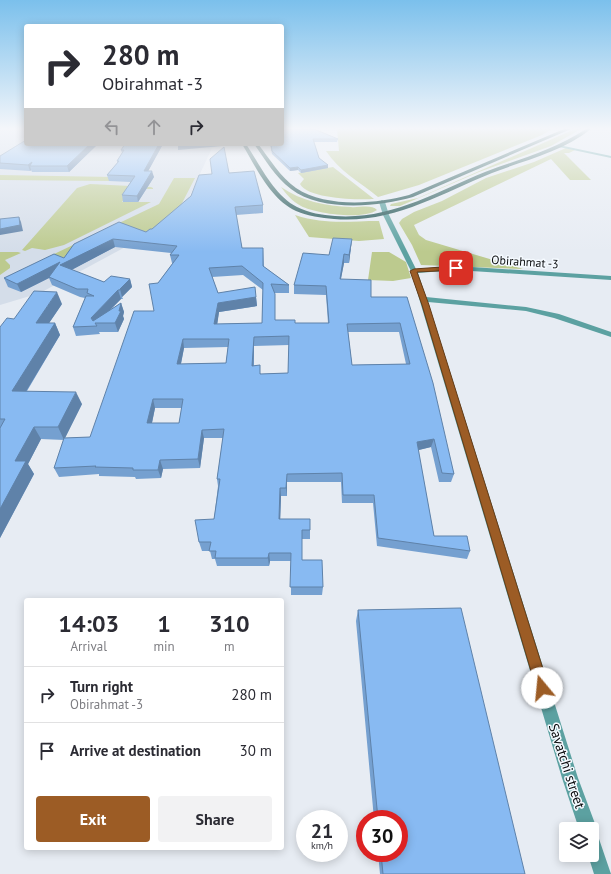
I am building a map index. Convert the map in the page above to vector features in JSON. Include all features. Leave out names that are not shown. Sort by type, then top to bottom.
[{"type":"main road","points":[[261,170],[279,196],[297,209],[312,215],[338,218],[364,218],[386,215],[408,208],[498,170]]},
{"type":"main road","points":[[277,170],[290,186],[303,194],[343,202],[382,202],[412,196],[473,170]]},
{"type":"street","name":"Savatchi street","points":[[382,202],[386,215],[414,271],[570,778],[586,822]]},
{"type":"street","name":"Obirahmat -3","points":[[414,271],[456,268],[611,278]]},
{"type":"street","points":[[423,299],[526,309],[556,316],[611,335]]},
{"type":"street","points":[[599,862],[603,874]]},
{"type":"shaded area","points":[[0,170],[202,170],[185,206],[142,238],[40,293],[0,305]]},
{"type":"green space","points":[[317,170],[337,170],[374,199],[334,198],[313,193],[305,189],[300,184],[304,179],[298,173]]},
{"type":"green space","points":[[343,170],[456,170],[419,185],[378,197]]},
{"type":"green space","points":[[485,170],[400,206],[390,206],[391,204],[418,198]]},
{"type":"green space","points":[[511,170],[529,170],[414,225],[419,235],[426,240],[523,269],[421,265],[412,245],[399,223],[402,219],[414,212],[442,201],[486,178]]},
{"type":"green space","points":[[561,170],[581,170],[591,180],[570,180]]},
{"type":"green space","points":[[0,175],[113,177],[109,181],[0,180]]},
{"type":"green space","points":[[174,178],[195,178],[179,209],[142,238],[121,230],[50,264],[52,255],[159,204]]},
{"type":"green space","points":[[90,184],[151,187],[153,189],[131,189],[122,202],[151,202],[64,245],[45,250],[32,248],[25,251],[22,250],[77,188]]},
{"type":"green space","points":[[281,187],[297,196],[314,202],[342,206],[372,207],[377,210],[361,215],[339,215],[308,209],[298,204]]},
{"type":"green space","points":[[295,215],[327,221],[379,221],[384,239],[359,241],[309,237]]},
{"type":"green space","points":[[0,252],[21,253],[5,260],[10,265],[10,268],[0,275]]},
{"type":"green space","points":[[372,252],[389,252],[406,262],[411,278],[393,281],[368,280]]},
{"type":"building","points":[[111,170],[152,171],[137,196],[122,195],[135,176],[107,175]]},
{"type":"building","points":[[211,170],[228,170],[229,173],[254,171],[263,205],[235,207],[242,248],[263,248],[263,266],[289,285],[271,284],[275,294],[275,320],[295,320],[295,323],[329,323],[326,286],[294,285],[303,253],[329,255],[333,238],[352,239],[349,255],[344,254],[340,279],[371,280],[371,297],[407,297],[433,383],[454,474],[442,473],[434,439],[417,442],[434,536],[467,536],[470,551],[378,538],[374,495],[343,495],[342,473],[287,474],[286,488],[280,488],[279,519],[310,519],[310,530],[302,530],[302,560],[322,560],[323,587],[290,587],[291,553],[269,553],[268,558],[215,558],[216,551],[209,551],[211,542],[199,542],[195,520],[214,519],[220,479],[217,479],[224,429],[202,430],[198,459],[160,460],[158,470],[133,470],[133,468],[95,467],[96,466],[54,468],[64,438],[90,437],[134,311],[154,311],[149,284],[158,283],[179,255],[170,255],[177,246],[113,239],[60,265],[104,282],[111,276],[130,279],[91,318],[93,321],[121,303],[119,311],[121,311],[115,323],[95,323],[97,326],[73,327],[86,296],[94,296],[87,293],[88,289],[77,289],[49,277],[60,262],[17,284],[4,278],[54,254],[64,258],[74,244],[119,222],[146,232],[152,229],[191,196],[199,175],[212,174]],"holes":[[[242,266],[263,283],[262,323],[214,324],[218,303],[256,297],[255,287],[218,293],[209,268]],[[400,323],[410,364],[352,365],[347,324]],[[289,336],[288,373],[260,374],[260,365],[252,366],[254,337]],[[183,339],[229,339],[226,363],[177,364]],[[153,399],[183,399],[179,423],[147,423]]]},
{"type":"building","points":[[19,217],[20,225],[0,229],[0,219]]},
{"type":"building","points":[[34,291],[57,292],[36,323],[55,323],[12,391],[76,392],[58,427],[34,427],[15,461],[26,461],[0,509],[0,428],[5,419],[0,419],[0,327],[7,318],[14,319]]},
{"type":"building","points":[[461,608],[525,874],[383,874],[382,862],[408,862],[408,810],[377,810],[358,610]]},
{"type":"route","points":[[456,268],[414,271],[426,305],[542,688]]}]
